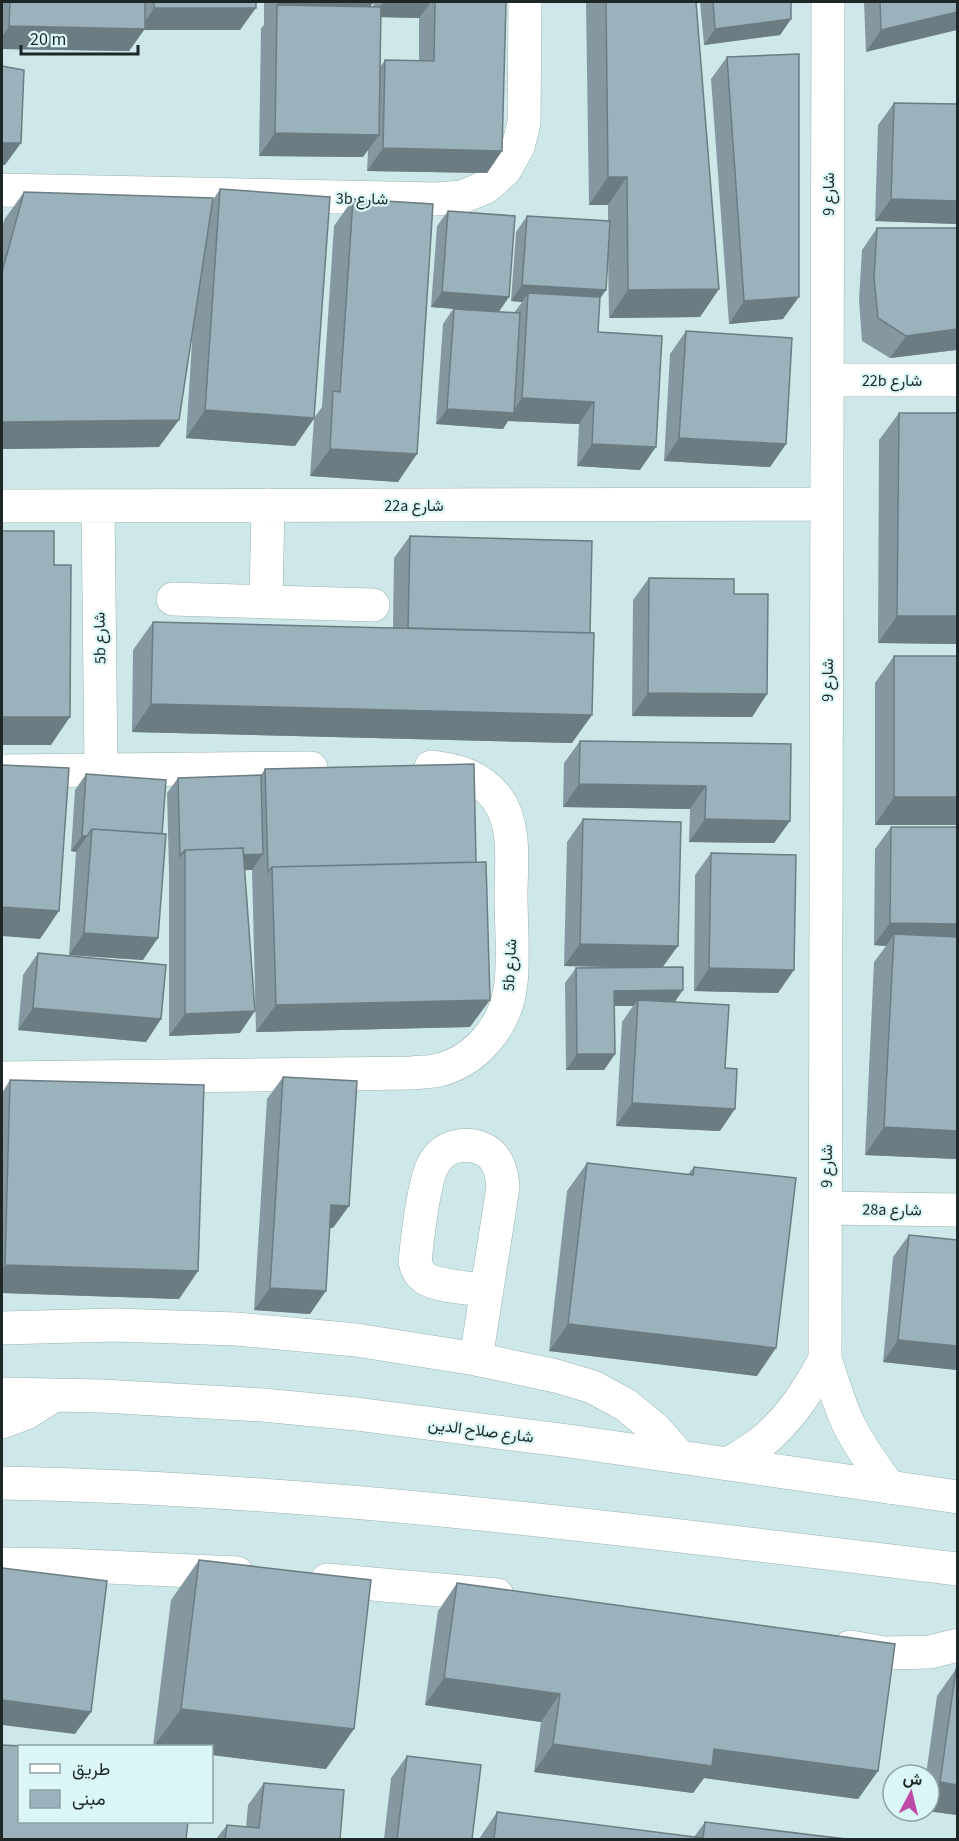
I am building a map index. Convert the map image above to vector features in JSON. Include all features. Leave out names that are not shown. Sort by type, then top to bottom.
[{"type":"street","name":"3b شارع","points":[[2,190],[436,200],[462,197],[486,187],[505,170],[518,147],[524,123],[525,2]]},
{"type":"street","name":"شارع 9","points":[[828,2],[825,1359],[850,1426],[868,1458],[889,1487]]},
{"type":"street","name":"22b شارع","points":[[827,380],[957,381]]},
{"type":"street","name":"22a شارع","points":[[2,506],[827,504]]},
{"type":"street","points":[[266,602],[268,505]]},
{"type":"street","name":"5b شارع","points":[[98,506],[101,770]]},
{"type":"street","points":[[173,598],[373,605]]},
{"type":"street","name":"5b شارع","points":[[2,1078],[412,1073],[436,1071],[458,1063],[478,1050],[498,1023],[505,1008],[511,983],[511,845],[508,820],[496,798],[478,780],[455,770],[407,767]]},
{"type":"street","points":[[2,771],[338,768]]},
{"type":"street","name":"28a شارع","points":[[826,1208],[957,1209]]},
{"type":"street","points":[[476,1359],[487,1291]]},
{"type":"street","points":[[2,1328],[115,1325],[236,1329],[356,1340],[476,1359],[556,1376],[593,1387],[626,1404],[655,1429],[679,1456]]},
{"type":"street","name":"شارع 9","points":[[730,1463],[760,1443],[787,1419],[808,1390],[825,1359]]},
{"type":"street","name":"شارع صلاح الدين","points":[[2,1394],[263,1405],[356,1414],[730,1463],[957,1497]]},
{"type":"street","points":[[2,1422],[26,1413],[54,1395]]},
{"type":"street","points":[[2,1483],[64,1484],[289,1497],[450,1510],[957,1569]]},
{"type":"street","points":[[2,1564],[213,1571],[527,1598]]},
{"type":"street","points":[[818,1641],[885,1653],[930,1652],[957,1645]]},
{"type":"building","points":[[10,2],[145,2],[145,29],[9,26]]},
{"type":"building","points":[[154,2],[256,2],[256,8],[154,8]]},
{"type":"building","points":[[279,2],[373,2],[373,3]]},
{"type":"building","points":[[435,2],[506,2],[502,151],[383,148],[385,60],[434,61]]},
{"type":"building","points":[[606,2],[696,2],[719,289],[628,290],[627,177],[608,177]]},
{"type":"building","points":[[713,2],[791,2],[791,19],[715,29]]},
{"type":"building","points":[[880,2],[957,2],[957,12],[881,30]]},
{"type":"building","points":[[277,5],[381,7],[379,135],[275,133]]},
{"type":"building","points":[[799,54],[799,297],[744,301],[727,57]]},
{"type":"building","points":[[2,66],[24,70],[21,143],[2,143]]},
{"type":"building","points":[[894,103],[957,104],[957,201],[891,199]]},
{"type":"building","points":[[220,189],[330,197],[314,418],[205,410]]},
{"type":"building","points":[[24,192],[213,198],[179,420],[2,422],[2,272]]},
{"type":"building","points":[[353,199],[433,204],[417,454],[330,449],[333,391],[340,392]]},
{"type":"building","points":[[448,211],[515,216],[509,297],[442,292]]},
{"type":"building","points":[[527,216],[610,221],[606,290],[522,285]]},
{"type":"building","points":[[877,228],[957,228],[957,329],[906,336],[878,318],[874,278]]},
{"type":"building","points":[[528,293],[600,297],[598,332],[662,336],[656,447],[592,444],[594,402],[522,398]]},
{"type":"building","points":[[454,309],[520,313],[514,413],[447,409]]},
{"type":"building","points":[[686,331],[792,338],[786,444],[679,438]]},
{"type":"building","points":[[899,413],[957,413],[957,616],[897,616]]},
{"type":"building","points":[[2,531],[54,531],[54,565],[71,565],[70,717],[2,717]]},
{"type":"building","points":[[410,536],[592,541],[590,633],[408,628]]},
{"type":"building","points":[[649,578],[734,579],[734,594],[768,594],[767,694],[648,693]]},
{"type":"building","points":[[153,622],[594,633],[592,715],[151,704]]},
{"type":"building","points":[[894,656],[957,656],[957,797],[894,797]]},
{"type":"building","points":[[580,741],[791,744],[790,821],[705,819],[706,786],[579,784]]},
{"type":"building","points":[[474,764],[476,862],[272,867],[268,872],[265,769]]},
{"type":"building","points":[[2,765],[69,768],[59,911],[2,907]]},
{"type":"building","points":[[86,774],[166,780],[162,834],[92,829],[87,836],[82,836]]},
{"type":"building","points":[[261,775],[263,854],[244,855],[243,848],[185,850],[180,856],[178,778]]},
{"type":"building","points":[[583,819],[681,822],[678,946],[580,944]]},
{"type":"building","points":[[891,827],[957,827],[957,924],[890,923]]},
{"type":"building","points":[[92,829],[166,834],[158,938],[84,933]]},
{"type":"building","points":[[243,848],[255,1011],[185,1014],[185,850]]},
{"type":"building","points":[[711,853],[796,855],[794,970],[709,968]]},
{"type":"building","points":[[486,862],[490,1000],[276,1005],[272,867]]},
{"type":"building","points":[[894,934],[957,937],[957,1131],[884,1127]]},
{"type":"building","points":[[38,953],[166,965],[161,1019],[33,1008]]},
{"type":"building","points":[[683,967],[683,990],[614,991],[615,1054],[577,1054],[576,968]]},
{"type":"building","points":[[638,1000],[729,1005],[725,1068],[737,1069],[735,1109],[632,1103]]},
{"type":"building","points":[[283,1077],[357,1081],[349,1206],[331,1205],[326,1291],[270,1288]]},
{"type":"building","points":[[10,1080],[204,1085],[198,1271],[5,1265]]},
{"type":"building","points":[[587,1163],[693,1175],[694,1167],[796,1178],[776,1348],[568,1324]]},
{"type":"building","points":[[909,1235],[957,1240],[957,1346],[898,1340]]},
{"type":"building","points":[[199,1560],[371,1580],[354,1729],[181,1709]]},
{"type":"building","points":[[2,1568],[107,1581],[91,1712],[2,1700]]},
{"type":"building","points":[[457,1583],[895,1644],[878,1771],[714,1749],[712,1766],[553,1744],[560,1694],[444,1678]]},
{"type":"building","points":[[957,1669],[957,1785],[941,1782]]},
{"type":"building","points":[[2,1745],[18,1746],[18,1823],[188,1823],[186,1839],[2,1839]]},
{"type":"building","points":[[407,1756],[481,1765],[472,1839],[397,1839]]},
{"type":"building","points":[[264,1783],[344,1790],[340,1839],[225,1839],[227,1825],[259,1828]]},
{"type":"building","points":[[497,1812],[703,1838],[705,1822],[846,1839],[494,1839]]}]
